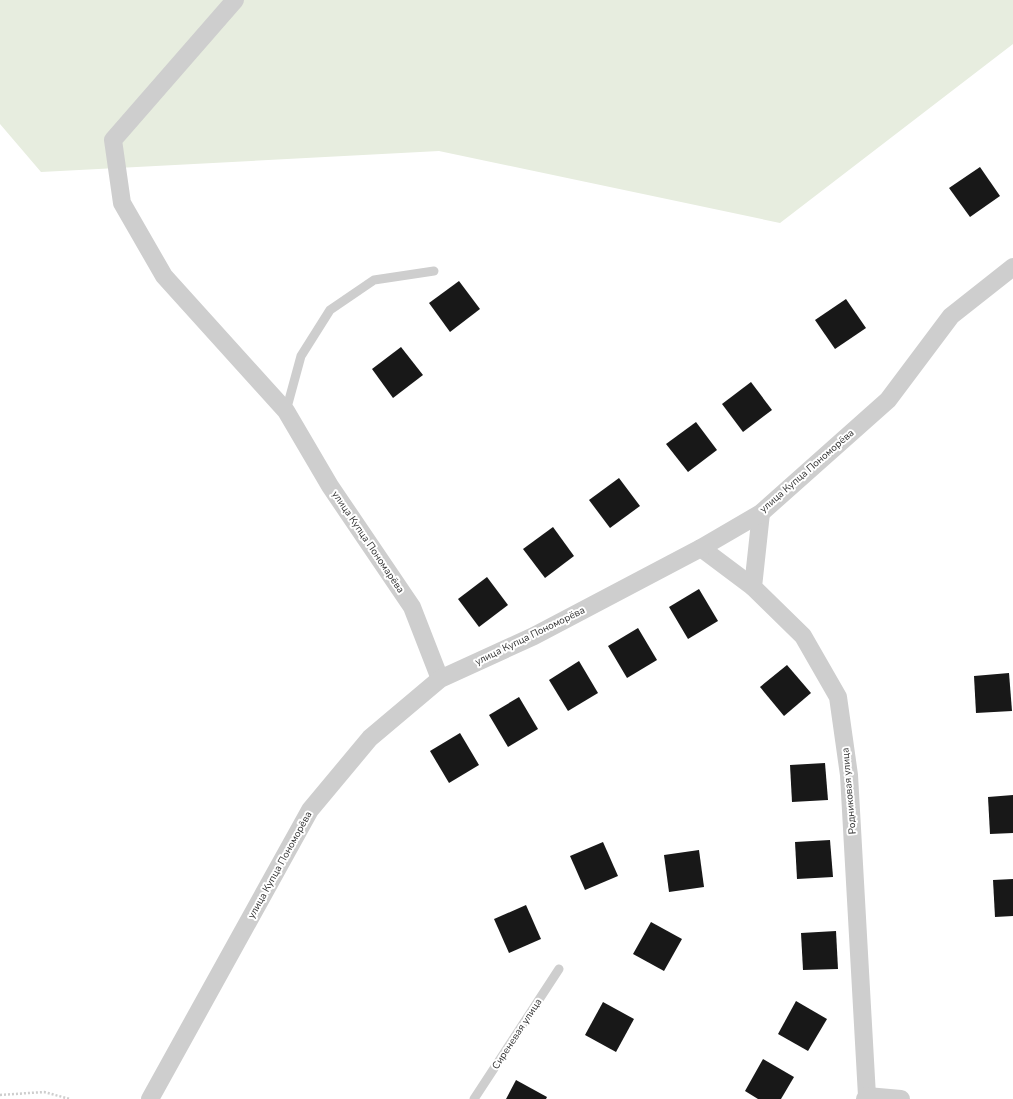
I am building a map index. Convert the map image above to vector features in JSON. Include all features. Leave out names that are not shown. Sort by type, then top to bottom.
[{"type":"street","name":"улица Купца Пономарёва","points":[[235,0],[113,140],[122,203],[164,276],[286,411],[330,486],[412,607],[440,679]]},
{"type":"street","name":"улица Купца Пономорёва","points":[[150,1099],[310,810],[370,738],[440,679],[534,636],[701,548],[761,513],[888,400],[951,316],[1013,267]]},
{"type":"street","points":[[753,587],[761,513]]},
{"type":"street","name":"Родниковая улица","points":[[701,548],[753,587],[803,636],[838,697],[849,775],[866,1098]]},
{"type":"street","points":[[866,1098],[901,1099]]},
{"type":"lane","points":[[286,411],[301,356],[330,310],[374,280],[434,271]]},
{"type":"lane","name":"Сиреневая улица","points":[[474,1099],[559,969]]},
{"type":"path","points":[[0,1095],[44,1092],[70,1099]]},
{"type":"shaded area","points":[[0,0],[1013,0],[1013,44],[780,223],[439,151],[41,172],[0,124]]},
{"type":"building","points":[[980,167],[1000,196],[970,217],[949,188]]},
{"type":"building","points":[[459,281],[480,309],[450,332],[429,303]]},
{"type":"building","points":[[846,299],[866,328],[835,349],[815,320]]},
{"type":"building","points":[[401,347],[423,375],[393,398],[372,369]]},
{"type":"building","points":[[751,382],[772,410],[743,432],[722,404]]},
{"type":"building","points":[[696,422],[717,450],[688,472],[666,444]]},
{"type":"building","points":[[619,478],[640,506],[610,528],[589,500]]},
{"type":"building","points":[[553,527],[574,556],[545,578],[523,549]]},
{"type":"building","points":[[487,577],[508,605],[479,627],[458,599]]},
{"type":"building","points":[[699,589],[718,621],[688,639],[669,607]]},
{"type":"building","points":[[638,628],[657,660],[627,678],[608,646]]},
{"type":"building","points":[[579,661],[598,693],[568,711],[549,680]]},
{"type":"building","points":[[787,665],[811,693],[784,716],[760,687]]},
{"type":"building","points":[[1009,673],[1012,711],[976,713],[974,676]]},
{"type":"building","points":[[519,697],[538,729],[508,747],[489,715]]},
{"type":"building","points":[[460,733],[479,765],[449,783],[430,751]]},
{"type":"building","points":[[825,763],[828,800],[792,802],[790,765]]},
{"type":"building","points":[[1013,795],[1013,833],[990,834],[988,797]]},
{"type":"building","points":[[830,840],[833,877],[797,879],[795,842]]},
{"type":"building","points":[[603,842],[618,876],[585,890],[570,856]]},
{"type":"building","points":[[699,850],[704,887],[669,892],[664,855]]},
{"type":"building","points":[[1013,879],[1013,916],[995,917],[993,880]]},
{"type":"building","points":[[526,905],[541,939],[509,953],[494,919]]},
{"type":"building","points":[[651,922],[682,939],[664,971],[633,954]]},
{"type":"building","points":[[836,931],[838,969],[803,970],[801,933]]},
{"type":"building","points":[[796,1001],[827,1019],[808,1051],[778,1034]]},
{"type":"building","points":[[603,1002],[634,1019],[616,1052],[585,1035]]},
{"type":"building","points":[[763,1059],[794,1077],[781,1099],[758,1099],[745,1091]]},
{"type":"building","points":[[516,1080],[547,1097],[546,1099],[506,1099]]}]
